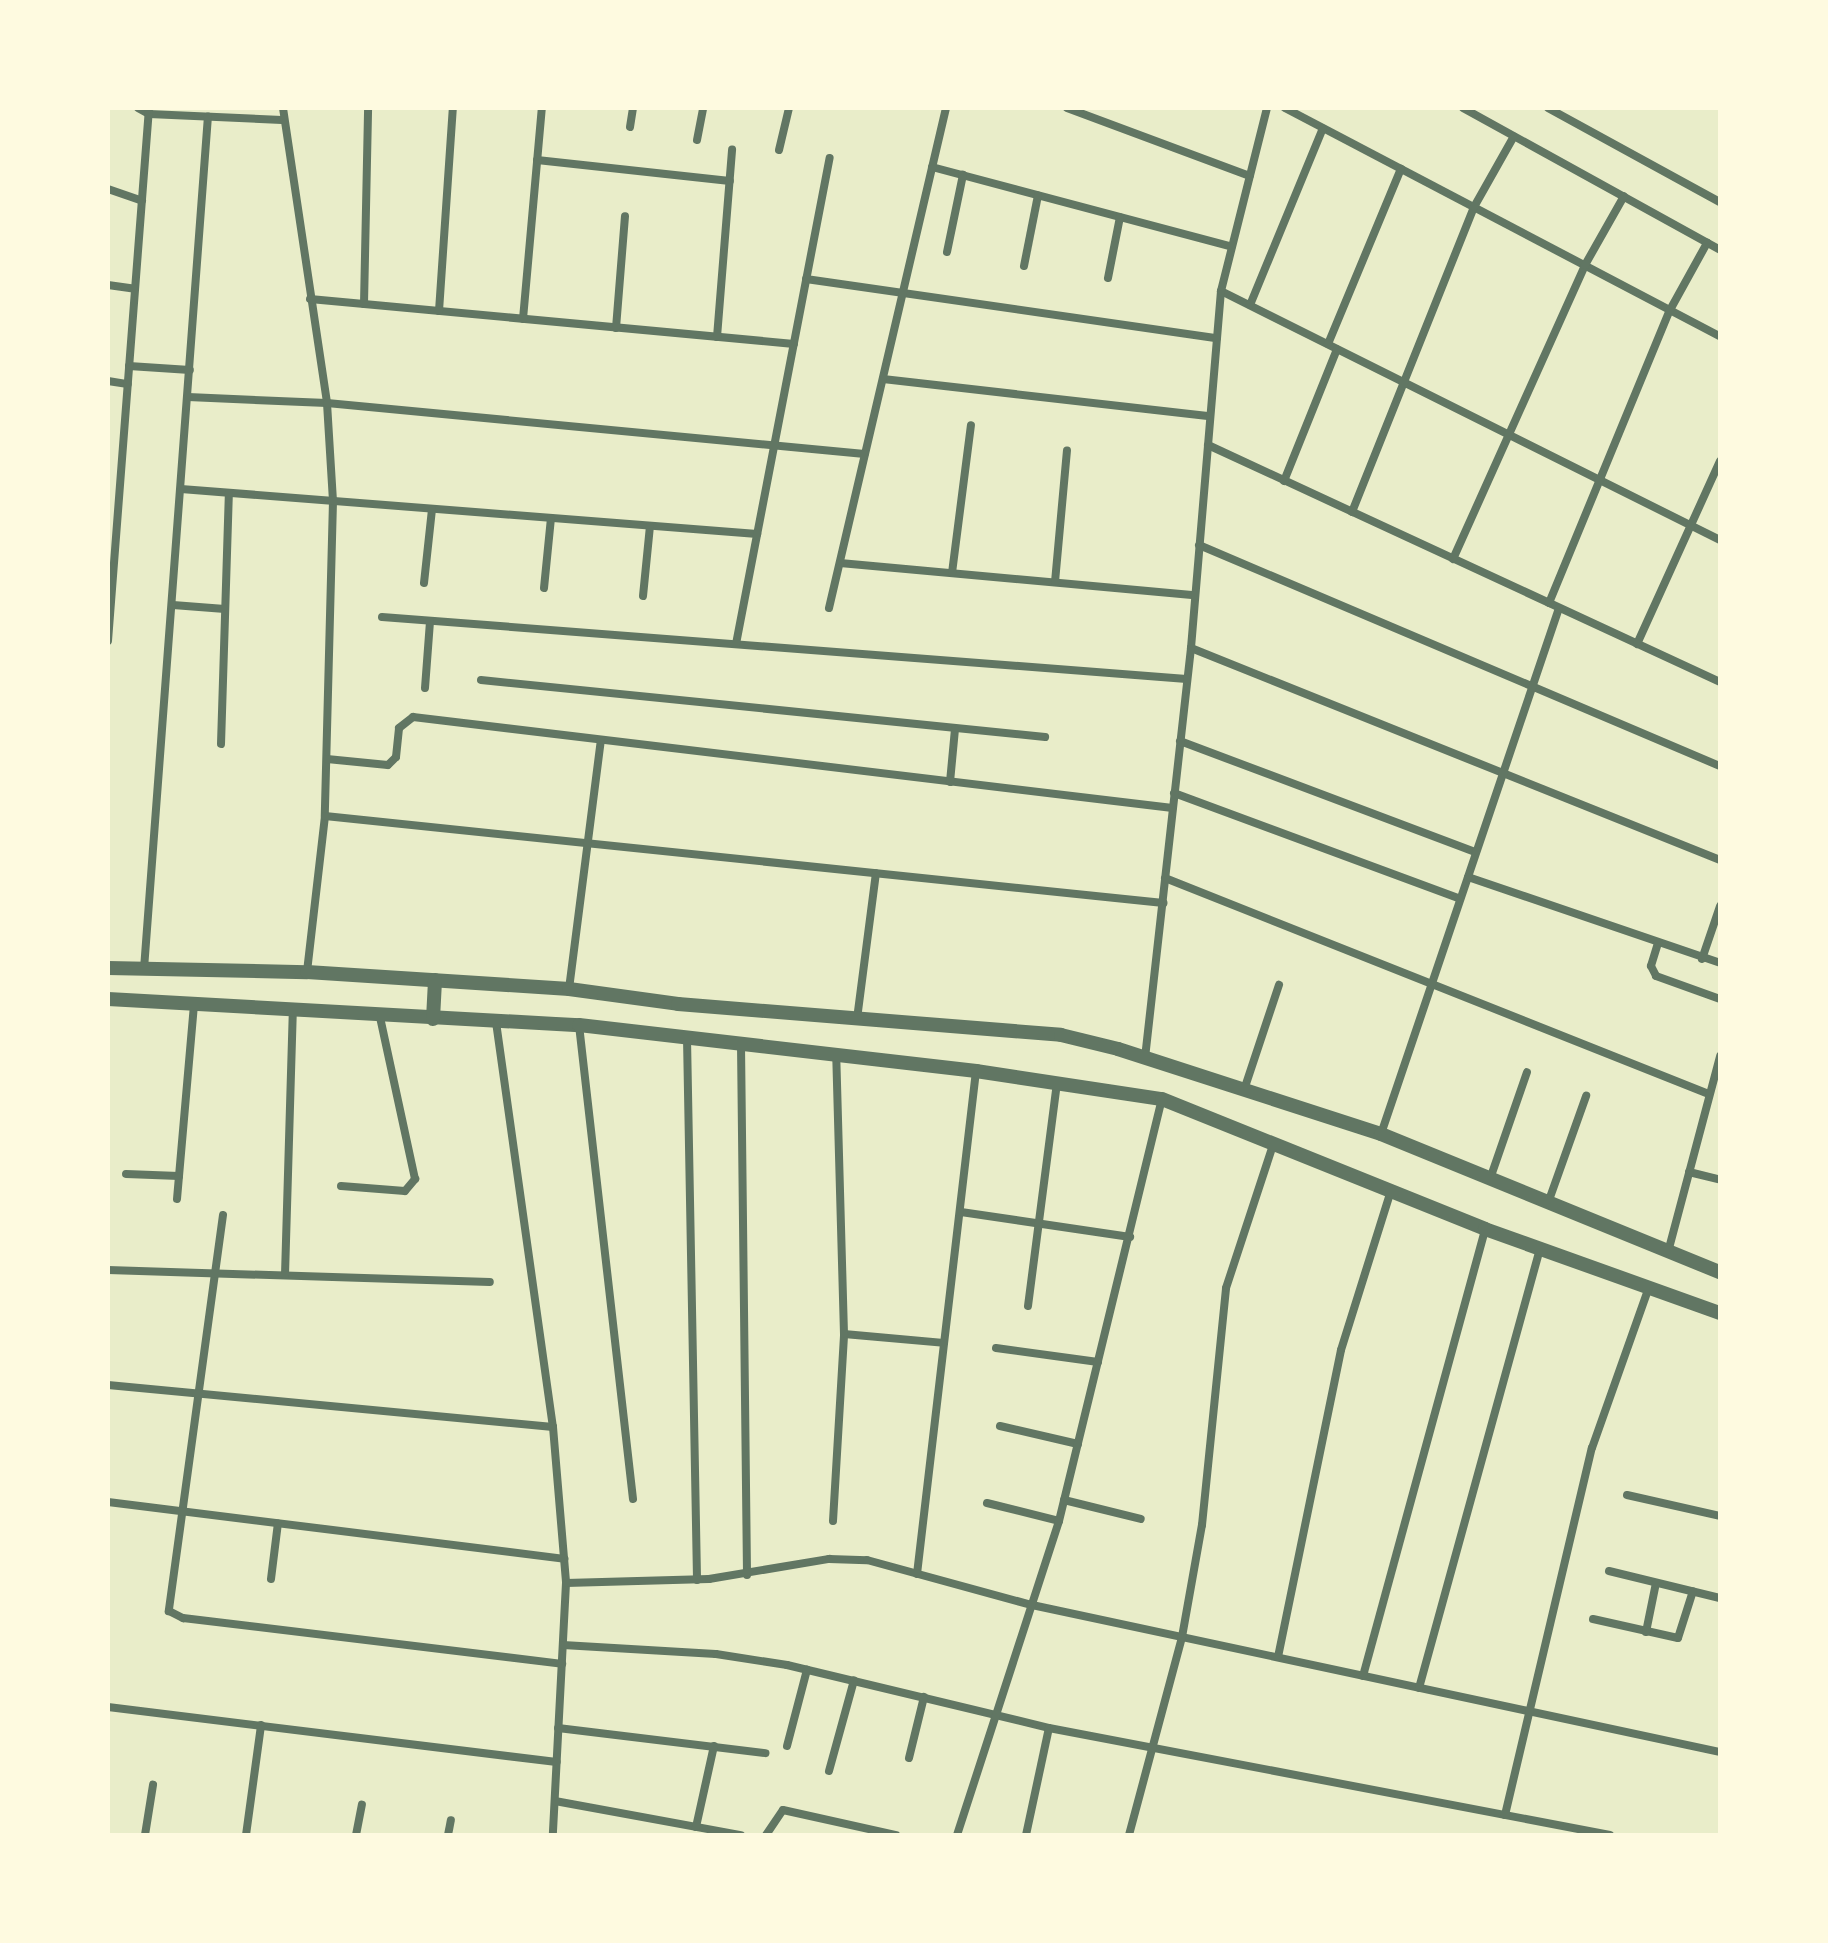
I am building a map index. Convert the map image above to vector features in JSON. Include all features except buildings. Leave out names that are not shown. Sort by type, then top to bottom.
[{"type":"street","points":[[138,108],[282,120]]},
{"type":"street","points":[[283,108],[282,120],[327,403],[333,501],[325,816],[307,972]]},
{"type":"street","points":[[364,304],[368,108]]},
{"type":"street","points":[[439,311],[453,108]]},
{"type":"street","points":[[523,319],[542,108]]},
{"type":"street","points":[[630,127],[633,108]]},
{"type":"street","points":[[697,140],[703,108]]},
{"type":"street","points":[[779,150],[789,108]]},
{"type":"street","points":[[829,608],[946,108]]},
{"type":"street","points":[[1067,108],[1250,176]]},
{"type":"street","points":[[1145,1058],[1191,648],[1221,291],[1267,108]]},
{"type":"street","points":[[1285,108],[1720,336]]},
{"type":"street","points":[[1463,108],[1720,250]]},
{"type":"street","points":[[1548,108],[1720,202]]},
{"type":"street","points":[[108,639],[149,111]]},
{"type":"street","points":[[144,969],[208,116]]},
{"type":"street","points":[[1250,305],[1323,128]]},
{"type":"street","points":[[1352,512],[1474,207],[1514,136]]},
{"type":"street","points":[[717,337],[732,150]]},
{"type":"street","points":[[736,644],[830,158]]},
{"type":"street","points":[[537,160],[730,181]]},
{"type":"street","points":[[932,167],[1232,247]]},
{"type":"street","points":[[1284,481],[1401,169]]},
{"type":"street","points":[[947,252],[963,175]]},
{"type":"street","points":[[108,189],[142,201]]},
{"type":"street","points":[[1024,266],[1038,195]]},
{"type":"street","points":[[1453,559],[1585,265],[1624,196]]},
{"type":"street","points":[[616,328],[625,216]]},
{"type":"street","points":[[1108,278],[1120,217]]},
{"type":"street","points":[[1549,603],[1670,310],[1707,243]]},
{"type":"street","points":[[806,279],[1217,338]]},
{"type":"street","points":[[108,285],[135,289]]},
{"type":"street","points":[[1221,291],[1720,540]]},
{"type":"street","points":[[310,299],[794,344]]},
{"type":"street","points":[[129,366],[190,370]]},
{"type":"street","points":[[883,379],[1210,416]]},
{"type":"street","points":[[108,381],[128,384]]},
{"type":"street","points":[[188,397],[327,403],[865,454]]},
{"type":"street","points":[[952,573],[971,425]]},
{"type":"street","points":[[1208,445],[1720,682]]},
{"type":"street","points":[[1055,582],[1067,451]]},
{"type":"street","points":[[1637,644],[1720,461]]},
{"type":"street","points":[[181,489],[757,534]]},
{"type":"street","points":[[221,744],[229,493]]},
{"type":"street","points":[[108,500],[119,501]]},
{"type":"street","points":[[424,583],[432,509]]},
{"type":"street","points":[[544,588],[551,518]]},
{"type":"street","points":[[643,596],[650,526]]},
{"type":"street","points":[[1199,545],[1720,766]]},
{"type":"street","points":[[840,563],[1195,595]]},
{"type":"street","points":[[173,605],[225,609]]},
{"type":"street","points":[[1381,1134],[1559,608]]},
{"type":"street","points":[[382,617],[1187,679]]},
{"type":"street","points":[[425,688],[430,621]]},
{"type":"street","points":[[1191,648],[1720,860]]},
{"type":"street","points":[[481,680],[1045,737]]},
{"type":"street","points":[[327,759],[388,765],[396,757],[399,728],[413,717],[1173,808]]},
{"type":"street","points":[[950,782],[955,729]]},
{"type":"street","points":[[569,989],[601,740]]},
{"type":"street","points":[[1180,741],[1476,852]]},
{"type":"street","points":[[1174,793],[1460,899]]},
{"type":"street","points":[[325,816],[1163,903]]},
{"type":"street","points":[[857,1020],[876,873]]},
{"type":"street","points":[[1468,877],[1720,963]]},
{"type":"street","points":[[1165,878],[1713,1092]]},
{"type":"street","points":[[1702,959],[1720,906]]},
{"type":"street","points":[[1658,943],[1651,966],[1656,976],[1720,999]]},
{"type":"street","points":[[108,968],[307,972],[569,989],[857,1020],[1061,1035],[1145,1058],[1381,1134],[1720,1272]]},
{"type":"street","points":[[433,1019],[435,980]]},
{"type":"street","points":[[1244,1090],[1279,985]]},
{"type":"street","points":[[108,999],[579,1025],[976,1071],[1162,1099],[1485,1229],[1720,1313]]},
{"type":"street","points":[[177,1199],[194,1006]]},
{"type":"street","points":[[285,1275],[293,1007]]},
{"type":"street","points":[[341,1186],[405,1191],[415,1179],[379,1012]]},
{"type":"street","points":[[496,1022],[553,1427],[566,1583],[553,1835]]},
{"type":"street","points":[[579,1025],[633,1499]]},
{"type":"street","points":[[687,1038],[697,1580]]},
{"type":"street","points":[[741,1045],[747,1575]]},
{"type":"street","points":[[833,1521],[844,1334],[836,1054]]},
{"type":"street","points":[[1668,1252],[1713,1092],[1720,1056]]},
{"type":"street","points":[[917,1574],[976,1071]]},
{"type":"street","points":[[1490,1179],[1527,1072]]},
{"type":"street","points":[[1028,1306],[1057,1083]]},
{"type":"street","points":[[1548,1203],[1586,1096]]},
{"type":"street","points":[[957,1835],[1059,1521],[1162,1099]]},
{"type":"street","points":[[1129,1835],[1156,1745],[1182,1637],[1202,1525],[1226,1288],[1273,1145]]},
{"type":"street","points":[[1689,1172],[1720,1180]]},
{"type":"street","points":[[126,1174],[179,1176]]},
{"type":"street","points":[[1278,1657],[1341,1350],[1391,1190]]},
{"type":"street","points":[[961,1212],[1130,1237]]},
{"type":"street","points":[[223,1215],[169,1611],[183,1618],[562,1664]]},
{"type":"street","points":[[1363,1676],[1485,1229]]},
{"type":"street","points":[[1419,1688],[1540,1249]]},
{"type":"street","points":[[108,1270],[490,1282]]},
{"type":"street","points":[[1505,1815],[1592,1448],[1649,1287]]},
{"type":"street","points":[[844,1334],[944,1343]]},
{"type":"street","points":[[996,1348],[1098,1362]]},
{"type":"street","points":[[108,1396],[109,1385],[553,1427]]},
{"type":"street","points":[[1000,1426],[1078,1444]]},
{"type":"street","points":[[1627,1495],[1720,1516]]},
{"type":"street","points":[[1064,1500],[1141,1519]]},
{"type":"street","points":[[108,1502],[564,1559]]},
{"type":"street","points":[[987,1503],[1059,1521]]},
{"type":"street","points":[[271,1579],[278,1523]]},
{"type":"street","points":[[566,1583],[697,1580],[847,1559],[1032,1605],[1720,1752]]},
{"type":"street","points":[[1609,1571],[1720,1598]]},
{"type":"street","points":[[1646,1632],[1656,1583]]},
{"type":"street","points":[[1593,1619],[1646,1632],[1681,1636],[1693,1591]]},
{"type":"street","points":[[563,1645],[716,1654],[807,1670],[1049,1728],[1156,1745],[1610,1835]]},
{"type":"street","points":[[787,1746],[807,1670]]},
{"type":"street","points":[[829,1771],[854,1680]]},
{"type":"street","points":[[909,1758],[924,1697]]},
{"type":"street","points":[[108,1707],[557,1762]]},
{"type":"street","points":[[246,1835],[261,1725]]},
{"type":"street","points":[[558,1728],[765,1753]]},
{"type":"street","points":[[1026,1835],[1049,1728]]},
{"type":"street","points":[[696,1827],[714,1746]]},
{"type":"street","points":[[145,1835],[153,1785]]},
{"type":"street","points":[[555,1801],[741,1835]]},
{"type":"street","points":[[356,1835],[362,1805]]},
{"type":"street","points":[[766,1835],[783,1810],[896,1835]]},
{"type":"street","points":[[448,1835],[451,1820]]}]
